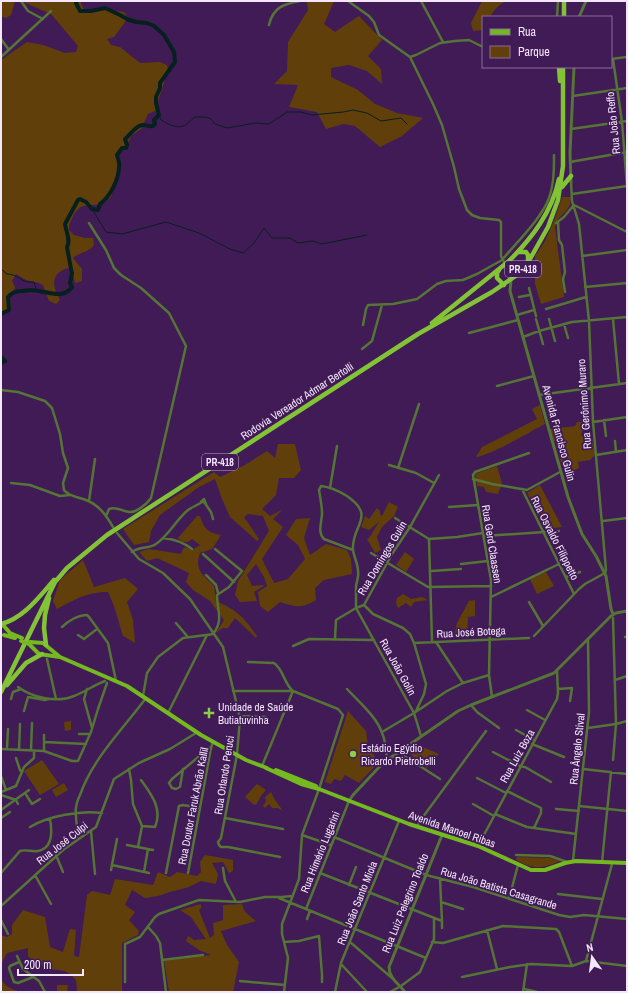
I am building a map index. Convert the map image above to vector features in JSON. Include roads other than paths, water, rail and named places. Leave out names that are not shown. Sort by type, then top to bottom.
[{"type":"highway","points":[[564,1],[564,16]]},
{"type":"highway","points":[[559,68],[562,103]]},
{"type":"highway","name":"Rodovia Vereador Admar Bertolli","points":[[1,693],[53,585],[63,572],[114,530],[418,334],[450,315],[487,296],[520,272],[528,263],[551,222],[560,192],[563,166],[563,68]]},
{"type":"highway","name":"Rodovia Vereador Admar Bertolli","points":[[418,334],[500,269],[504,262],[518,252],[540,224],[552,202],[559,180],[563,154]]},
{"type":"highway","points":[[560,192],[571,176]]},
{"type":"highway","points":[[518,252],[524,251],[527,253],[528,263]]},
{"type":"highway","points":[[500,269],[497,274],[497,278],[504,284]]},
{"type":"highway","points":[[1,624],[11,621],[21,614],[63,572]]},
{"type":"highway","points":[[46,645],[44,622],[46,608],[53,585]]},
{"type":"highway","points":[[1,693],[26,663],[42,654]]},
{"type":"main road","points":[[1,624],[14,636],[22,640],[29,643],[43,643],[46,645],[46,651],[39,654],[29,643]]},
{"type":"main road","points":[[2,636],[6,632],[6,629]]},
{"type":"main road","points":[[2,636],[14,636]]},
{"type":"main road","points":[[35,650],[35,646],[38,643]]},
{"type":"main road","name":"Avenida Manoel Ribas","points":[[46,645],[60,657]]},
{"type":"main road","name":"Avenida Manoel Ribas","points":[[42,654],[60,657],[105,675],[144,697],[196,733],[237,755],[282,776],[319,789]]},
{"type":"main road","name":"Avenida Manoel Ribas","points":[[264,767],[276,770],[319,789],[417,827],[478,846],[531,870],[548,870],[573,861],[627,864]]},
{"type":"main road","points":[[282,776],[285,775],[293,777]]},
{"type":"main road","name":"Avenida Manoel Ribas","points":[[602,862],[627,864]]},
{"type":"street","points":[[21,1],[28,11],[43,19]]},
{"type":"street","points":[[269,24],[280,7],[285,4],[300,1]]},
{"type":"street","points":[[348,1],[369,16],[380,34],[410,57],[433,104],[443,129],[459,189],[468,210],[476,216],[499,220],[501,222],[501,244],[504,262]]},
{"type":"street","points":[[421,1],[443,42]]},
{"type":"street","points":[[557,16],[558,1]]},
{"type":"street","points":[[579,16],[586,1]]},
{"type":"street","points":[[1,57],[51,11]]},
{"type":"street","points":[[1,39],[9,50]]},
{"type":"street","points":[[410,57],[443,42],[469,40],[482,47]]},
{"type":"street","points":[[612,59],[627,57]]},
{"type":"street","name":"Rua João Reffo","points":[[612,59],[618,89],[626,152],[627,186]]},
{"type":"street","points":[[571,176],[570,162],[574,68]]},
{"type":"street","points":[[573,96],[627,88]]},
{"type":"street","points":[[571,129],[627,121]]},
{"type":"street","points":[[570,162],[626,152]]},
{"type":"street","points":[[363,325],[367,305],[382,305],[417,299],[437,284],[471,277],[489,267],[504,262],[548,201],[553,182],[554,155]]},
{"type":"street","name":"Rua Gerônimo Muraro","points":[[568,182],[578,220],[586,287],[589,321],[593,422],[603,521],[606,563],[605,573],[613,616],[616,724],[613,760]]},
{"type":"street","points":[[572,194],[627,186]]},
{"type":"street","points":[[565,292],[563,278],[565,272],[562,245],[559,240],[557,223],[564,217],[573,205],[627,232]]},
{"type":"street","points":[[89,223],[106,250],[114,268],[169,313],[186,346],[151,498],[147,503],[133,512],[114,508],[109,510],[106,516]]},
{"type":"street","points":[[582,256],[627,250]]},
{"type":"street","name":"Avenida Francisco Gulin","points":[[512,279],[510,291],[560,472],[576,521],[584,539],[605,573]]},
{"type":"street","points":[[586,287],[627,283]]},
{"type":"street","name":"Avenida Francisco Gulin","points":[[504,284],[510,291]]},
{"type":"street","points":[[529,288],[543,344]]},
{"type":"street","points":[[520,298],[530,294]]},
{"type":"street","points":[[546,309],[586,297]]},
{"type":"street","points":[[362,349],[372,341],[382,305]]},
{"type":"street","points":[[517,315],[534,310]]},
{"type":"street","points":[[523,337],[572,322],[627,317]]},
{"type":"street","points":[[549,318],[555,341]]},
{"type":"street","points":[[613,319],[620,384]]},
{"type":"street","points":[[469,333],[518,320]]},
{"type":"street","points":[[564,324],[568,338]]},
{"type":"street","points":[[497,386],[534,376]]},
{"type":"street","points":[[539,394],[627,383]]},
{"type":"street","points":[[1,390],[18,392],[44,401],[52,408],[68,468],[63,483],[63,488],[66,493],[89,501],[99,508],[113,526]]},
{"type":"street","points":[[398,468],[419,404]]},
{"type":"street","points":[[593,422],[627,417]]},
{"type":"street","points":[[604,420],[606,436]]},
{"type":"street","points":[[615,441],[616,452]]},
{"type":"street","points":[[330,488],[337,446]]},
{"type":"street","points":[[596,456],[627,450]]},
{"type":"street","points":[[529,453],[474,473],[473,479],[492,484],[529,490],[560,472]]},
{"type":"street","points":[[89,501],[95,459]]},
{"type":"street","points":[[389,465],[416,473],[434,483]]},
{"type":"street","name":"Rua Domingos Gulin","points":[[335,639],[336,620],[364,605],[439,475]]},
{"type":"street","name":"Rua Gerd Claassen","points":[[473,479],[491,586],[489,675],[492,697]]},
{"type":"street","points":[[11,483],[30,485],[60,496],[71,495]]},
{"type":"street","points":[[353,550],[324,539],[321,536],[320,528],[322,510],[319,488],[321,486],[341,493],[355,502],[361,511],[362,517],[354,540],[353,550],[358,572],[356,608]]},
{"type":"street","name":"Rua Osvaldo Filippetto","points":[[522,489],[574,594]]},
{"type":"street","points":[[133,553],[145,546],[153,545],[162,538],[188,510],[199,504],[204,499],[213,519]]},
{"type":"street","points":[[449,507],[478,505]]},
{"type":"street","points":[[395,518],[430,539],[483,534],[559,531]]},
{"type":"street","points":[[603,521],[627,518]]},
{"type":"street","name":"Rua Orlando Peruci","points":[[117,533],[133,553],[145,563],[163,573],[175,584],[190,600],[222,645],[240,716],[237,755],[222,838],[218,842],[219,845],[221,847],[280,857]]},
{"type":"street","points":[[162,538],[186,544],[192,549]]},
{"type":"street","points":[[430,539],[434,642],[463,683]]},
{"type":"street","points":[[215,548],[242,571],[228,588],[218,594]]},
{"type":"street","points":[[371,553],[431,588],[491,586]]},
{"type":"street","points":[[203,554],[234,582]]},
{"type":"street","points":[[461,564],[488,561]]},
{"type":"street","points":[[600,563],[606,563]]},
{"type":"street","points":[[491,597],[559,564]]},
{"type":"street","points":[[431,571],[460,569]]},
{"type":"street","points":[[566,577],[580,572]]},
{"type":"street","points":[[534,636],[585,584],[605,573]]},
{"type":"street","points":[[75,841],[78,831],[76,813],[79,797],[85,782],[102,752],[113,740],[144,697],[146,676],[153,663],[165,651],[181,639],[213,634],[218,627],[217,587],[206,575]]},
{"type":"street","points":[[528,602],[543,626]]},
{"type":"street","points":[[364,605],[373,614],[407,631],[414,643],[426,687],[415,712]]},
{"type":"street","name":"Rua João Golin","points":[[356,608],[415,712],[421,736]]},
{"type":"street","points":[[349,801],[369,777],[387,760],[421,736],[452,715],[471,705],[544,678],[557,671],[613,616],[627,612]]},
{"type":"street","points":[[18,687],[30,694],[56,699],[71,697],[87,689],[115,680],[108,643],[89,617],[85,614],[68,622],[62,627]]},
{"type":"street","points":[[176,623],[187,637]]},
{"type":"street","points":[[78,635],[84,638],[97,629]]},
{"type":"street","points":[[168,713],[207,635]]},
{"type":"street","name":"Rua José Botega","points":[[414,643],[529,638]]},
{"type":"street","points":[[293,646],[309,639],[374,640]]},
{"type":"street","name":"Rua Ângelo Stival","points":[[573,861],[588,728],[590,697],[588,639]]},
{"type":"street","points":[[47,659],[56,699]]},
{"type":"street","points":[[248,662],[274,663],[280,669],[288,686],[293,692]]},
{"type":"street","name":"Rua Luiz Boza","points":[[478,846],[557,699],[557,671]]},
{"type":"street","points":[[1,749],[44,751],[72,761],[77,761],[80,759],[92,730],[106,682],[105,675]]},
{"type":"street","points":[[382,732],[443,693],[463,683],[489,675]]},
{"type":"street","points":[[615,680],[627,676]]},
{"type":"street","points":[[558,689],[572,688],[570,701]]},
{"type":"street","points":[[11,699],[13,692],[22,689]]},
{"type":"street","points":[[87,689],[84,696],[84,701],[92,730]]},
{"type":"street","points":[[347,689],[376,721],[385,741],[387,760]]},
{"type":"street","points":[[233,691],[293,692],[340,710],[343,715],[319,789],[302,834],[299,879],[289,903],[282,928],[288,962],[284,992]]},
{"type":"street","points":[[264,767],[293,692]]},
{"type":"street","points":[[24,712],[28,697],[45,700],[49,698]]},
{"type":"street","points":[[471,705],[477,712],[499,728]]},
{"type":"street","points":[[527,710],[545,720]]},
{"type":"street","points":[[240,716],[266,717]]},
{"type":"street","points":[[588,728],[627,721]]},
{"type":"street","points":[[1,793],[16,786],[24,767],[34,758],[32,750],[32,722]]},
{"type":"street","points":[[19,750],[20,724]]},
{"type":"street","points":[[7,749],[8,729]]},
{"type":"street","points":[[516,730],[534,740]]},
{"type":"street","points":[[417,827],[486,731]]},
{"type":"street","name":"Rua José Culpi","points":[[1,906],[56,855],[96,827],[114,779],[139,763],[178,745],[196,733]]},
{"type":"street","points":[[79,734],[90,734]]},
{"type":"street","points":[[44,735],[44,751]]},
{"type":"street","points":[[44,742],[86,744]]},
{"type":"street","name":"Rua Doutor Faruk Abrão Kallil","points":[[188,873],[213,742]]},
{"type":"street","points":[[532,744],[564,757]]},
{"type":"street","points":[[184,769],[179,788],[173,789],[169,783],[172,779],[209,748],[211,748]]},
{"type":"street","points":[[398,752],[440,779]]},
{"type":"street","points":[[494,752],[551,782]]},
{"type":"street","points":[[16,758],[22,772]]},
{"type":"street","points":[[583,769],[627,774]]},
{"type":"street","points":[[128,770],[131,781],[133,804],[142,826],[138,847]]},
{"type":"street","points":[[602,862],[612,772]]},
{"type":"street","points":[[1,776],[6,790]]},
{"type":"street","points":[[477,778],[541,808],[541,813],[534,828]]},
{"type":"street","points":[[141,780],[155,800],[157,811],[155,827],[142,826]]},
{"type":"street","points":[[1,810],[29,790]]},
{"type":"street","points":[[1,793],[16,800],[18,804]]},
{"type":"street","points":[[25,793],[32,804],[40,800]]},
{"type":"street","name":"Rua Himério Lugarini","points":[[306,909],[349,801]]},
{"type":"street","points":[[473,804],[494,815],[517,824],[576,834]]},
{"type":"street","points":[[166,873],[180,805],[200,808]]},
{"type":"street","points":[[579,806],[627,811]]},
{"type":"street","points":[[556,808],[578,811]]},
{"type":"street","points":[[1,818],[10,812]]},
{"type":"street","points":[[30,827],[36,823],[76,813],[102,813]]},
{"type":"street","points":[[225,818],[284,829]]},
{"type":"street","points":[[1,873],[20,851],[40,850],[49,843],[52,836],[50,819]]},
{"type":"street","name":"Rua João Santo Miola","points":[[336,992],[341,964],[399,820]]},
{"type":"street","points":[[90,831],[95,874]]},
{"type":"street","points":[[302,834],[331,845]]},
{"type":"street","name":"Rua Luiz Pelegrino Toaldo","points":[[392,978],[389,972],[389,967],[442,835]]},
{"type":"street","name":"Rua João Batista Casagrande","points":[[334,837],[426,875],[453,881],[559,915],[570,917],[582,915],[627,919]]},
{"type":"street","points":[[111,870],[117,839]]},
{"type":"street","points":[[127,845],[153,850]]},
{"type":"street","points":[[144,872],[148,849]]},
{"type":"street","points":[[56,855],[63,872]]},
{"type":"street","points":[[516,855],[550,856],[568,862]]},
{"type":"street","points":[[586,961],[612,864]]},
{"type":"street","points":[[112,865],[149,873]]},
{"type":"street","points":[[509,899],[518,865]]},
{"type":"street","points":[[349,885],[356,867]]},
{"type":"street","points":[[223,868],[225,881],[236,902]]},
{"type":"street","points":[[320,873],[442,922]]},
{"type":"street","points":[[35,875],[51,904]]},
{"type":"street","points":[[440,878],[442,928]]},
{"type":"street","points":[[558,894],[602,899]]},
{"type":"street","points":[[125,982],[125,944],[138,938],[159,914],[192,902],[206,900],[236,902],[268,897],[278,898],[292,896]]},
{"type":"street","points":[[278,898],[356,928],[426,958]]},
{"type":"street","points":[[441,902],[463,909]]},
{"type":"street","points":[[302,918],[308,920],[310,911]]},
{"type":"street","points":[[390,992],[419,973],[435,932],[434,919]]},
{"type":"street","points":[[1,920],[8,934]]},
{"type":"street","points":[[432,942],[443,943],[505,926],[557,930],[572,966]]},
{"type":"street","points":[[148,927],[159,940],[166,992]]},
{"type":"street","points":[[487,930],[498,969]]},
{"type":"street","points":[[284,942],[319,936],[322,982]]},
{"type":"street","points":[[350,942],[401,986],[405,992]]},
{"type":"street","points":[[162,960],[203,955]]},
{"type":"street","points":[[17,956],[25,971],[41,984],[45,992]]},
{"type":"street","points":[[462,977],[527,964],[572,966],[586,961],[627,966]]},
{"type":"street","points":[[19,962],[9,967],[14,982],[18,983],[33,977]]},
{"type":"street","points":[[341,964],[367,992]]},
{"type":"street","points":[[527,964],[523,990],[537,992]]},
{"type":"street","points":[[240,981],[285,985]]},
{"type":"waterway","points":[[1,314],[9,310],[8,297],[14,292],[36,290],[58,294],[68,291],[72,287],[70,283],[72,273],[67,247],[68,239],[65,224],[78,200],[80,199],[86,202],[92,209],[98,210],[100,204],[107,197],[116,182],[119,172],[117,155],[122,148],[126,148],[127,145],[125,139],[140,125],[153,126],[155,124],[154,120],[159,115],[156,97],[160,88],[160,83],[175,62],[174,52],[164,35],[154,26],[127,19],[105,8],[91,11],[80,11],[76,3],[77,1]]},
{"type":"waterway","points":[[159,115],[161,120],[179,127],[186,124],[194,117],[206,117],[211,119],[215,124],[227,128],[255,123],[269,124],[287,112],[301,112],[312,115],[353,110],[367,113],[381,121],[401,118],[407,124]]},
{"type":"waterway","points":[[92,209],[106,232],[122,234],[166,222],[199,233],[230,249],[243,253],[254,243],[264,228],[272,238],[290,238],[298,243],[313,241],[322,244],[367,235]]},
{"type":"waterway","points":[[1,269],[7,274],[11,274],[26,282],[34,282],[36,288],[34,290]]},
{"type":"waterway","points":[[1,357],[5,361],[1,363]]},
{"type":"place","name":"Unidade de Saúde Butiatuvinha","points":[[209,713]]},
{"type":"place","name":"Estádio Egýdio Ricardo Pietrobelli","points":[[353,754]]}]
